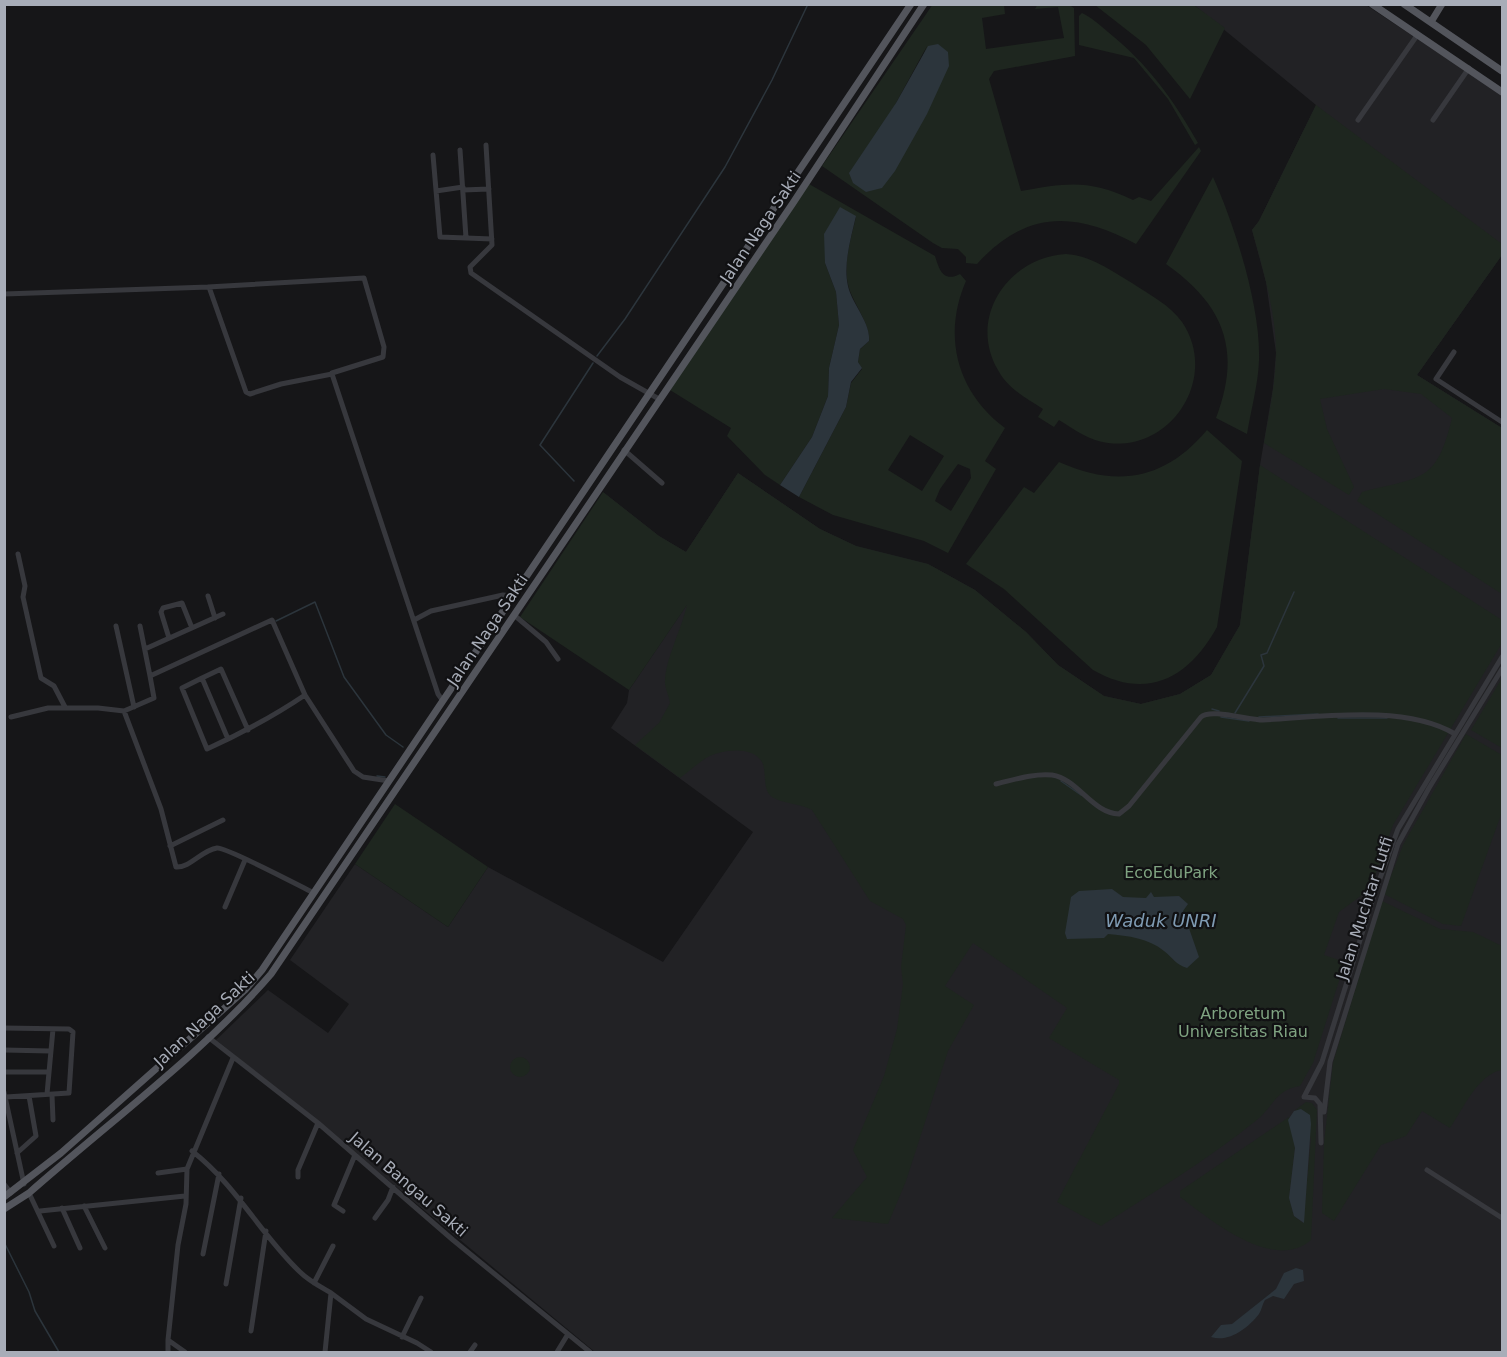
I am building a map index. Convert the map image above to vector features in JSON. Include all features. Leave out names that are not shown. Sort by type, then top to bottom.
[{"type":"main road","name":"Jalan Naga Sakti","points":[[8,1195],[24,1184],[254,981],[911,4]]},
{"type":"main road","name":"Jalan Naga Sakti","points":[[4,1209],[29,1193],[243,1006],[276,967],[793,203],[924,4]]},
{"type":"main road","points":[[1372,4],[1503,92]]},
{"type":"main road","points":[[1404,4],[1503,71]]},
{"type":"main road","points":[[1431,22],[1442,4]]},
{"type":"main road","points":[[134,1088],[141,1096]]},
{"type":"street","points":[[1358,120],[1418,34]]},
{"type":"street","points":[[1433,120],[1469,68]]},
{"type":"street","points":[[486,145],[492,245],[470,267],[471,273],[648,394],[659,399]]},
{"type":"street","points":[[460,150],[466,238]]},
{"type":"street","points":[[433,155],[440,237],[492,239]]},
{"type":"street","points":[[436,191],[463,188],[489,189]]},
{"type":"street","points":[[4,294],[208,287],[364,278],[384,347],[383,357],[250,394],[246,392],[211,289],[208,287]]},
{"type":"street","points":[[1454,352],[1436,380],[1503,422]]},
{"type":"street","points":[[332,373],[443,701]]},
{"type":"street","points":[[624,450],[662,483]]},
{"type":"street","points":[[18,554],[26,586],[23,597],[41,678],[54,686],[65,707]]},
{"type":"street","points":[[414,620],[431,611],[503,595],[512,596]]},
{"type":"street","points":[[208,596],[215,618]]},
{"type":"street","points":[[170,638],[161,612],[163,608],[182,603],[192,628]]},
{"type":"street","points":[[145,649],[223,614]]},
{"type":"street","points":[[514,615],[546,642],[558,659]]},
{"type":"street","points":[[150,676],[272,620],[305,695],[354,771],[363,777],[389,781]]},
{"type":"street","points":[[116,626],[134,707]]},
{"type":"street","points":[[11,717],[24,712],[65,707],[124,711],[154,698],[140,626]]},
{"type":"street","name":"Jalan Muchtar Lutfi","points":[[1503,657],[1395,836],[1322,1062],[1305,1097],[1315,1098],[1320,1104],[1321,1143],[1330,1062],[1395,851],[1416,809],[1503,669]]},
{"type":"street","points":[[248,730],[221,669],[182,688],[207,749],[248,730],[270,719],[305,695]]},
{"type":"street","points":[[202,678],[228,739]]},
{"type":"street","points":[[124,711],[161,809],[177,867],[215,848],[227,849],[314,893]]},
{"type":"street","points":[[996,784],[1052,776],[1065,782],[1102,810],[1119,814],[1129,806],[1201,717],[1208,712],[1247,719],[1333,716],[1405,718],[1455,734]]},
{"type":"street","points":[[170,846],[223,820]]},
{"type":"street","points":[[225,907],[245,860]]},
{"type":"street","points":[[4,1028],[69,1029],[74,1032],[69,1092],[29,1096],[5,1095],[24,1184]]},
{"type":"street","points":[[53,1029],[48,1072],[53,1120]]},
{"type":"street","name":"Jalan Bangau Sakti","points":[[208,1037],[318,1123],[590,1353]]},
{"type":"street","points":[[4,1050],[50,1051]]},
{"type":"street","points":[[168,1353],[187,1169],[192,1151],[232,1058]]},
{"type":"street","points":[[4,1072],[48,1072]]},
{"type":"street","points":[[17,1153],[36,1136],[29,1096]]},
{"type":"street","points":[[298,1177],[297,1173],[318,1123]]},
{"type":"street","points":[[192,1151],[219,1174],[241,1198],[300,1273],[366,1319],[431,1353]]},
{"type":"street","points":[[343,1211],[334,1205],[355,1155]]},
{"type":"street","points":[[158,1173],[187,1169]]},
{"type":"street","points":[[1427,1170],[1503,1218]]},
{"type":"street","points":[[203,1254],[219,1174]]},
{"type":"street","points":[[4,1184],[8,1195]]},
{"type":"street","points":[[375,1218],[388,1200],[393,1187]]},
{"type":"street","points":[[29,1193],[40,1211],[54,1246]]},
{"type":"street","points":[[40,1211],[186,1196]]},
{"type":"street","points":[[226,1284],[241,1198]]},
{"type":"street","points":[[84,1206],[105,1248]]},
{"type":"street","points":[[62,1209],[80,1248]]},
{"type":"street","points":[[251,1331],[266,1231]]},
{"type":"street","points":[[314,1283],[333,1246]]},
{"type":"street","points":[[325,1353],[331,1293]]},
{"type":"street","points":[[402,1336],[421,1298]]},
{"type":"street","points":[[556,1353],[568,1334]]},
{"type":"street","points":[[168,1340],[185,1353]]},
{"type":"street","points":[[470,1353],[475,1344]]},
{"type":"shaded area","points":[[1194,5],[1366,5],[1502,95],[1502,255],[1417,375],[1502,428],[1502,1352],[595,1352],[216,1040],[268,990],[328,1033],[349,1004],[290,960],[355,864],[448,927],[488,867],[663,962],[753,832],[611,728],[627,703],[629,690],[688,603],[603,492],[659,536],[686,552],[738,473],[820,529],[856,546],[928,564],[975,590],[1026,632],[1058,665],[1104,696],[1141,704],[1180,694],[1211,675],[1240,625],[1260,465],[1273,388],[1276,353],[1266,282],[1252,230],[1259,221],[1316,105]]},
{"type":"green space","points":[[933,4],[1004,5],[1005,14],[982,18],[986,49],[1064,38],[1058,7],[1035,9],[1038,4],[1069,5],[1074,8],[1075,56],[994,71],[989,79],[1021,191],[1078,185],[1103,189],[1133,200],[1139,197],[1151,201],[1199,147],[1201,151],[1136,244],[1114,233],[1092,226],[1052,221],[1033,225],[1014,233],[995,246],[977,264],[966,263],[966,257],[958,249],[942,248],[933,243],[822,166]],"holes":[[[927,46],[865,192],[896,103]]]},
{"type":"green space","points":[[1095,5],[1194,5],[1225,28],[1190,99],[1146,45]]},
{"type":"green space","points":[[1082,13],[1122,44],[1147,69],[1169,97],[1198,143],[1195,145],[1168,99],[1134,58],[1079,45],[1079,16]]},
{"type":"green space","points":[[1316,105],[1502,244],[1502,255],[1417,375],[1502,428],[1502,594],[1357,501],[1362,492],[1424,474],[1440,455],[1452,418],[1421,394],[1384,389],[1320,399],[1327,429],[1354,487],[1349,495],[1264,443],[1272,400],[1276,341],[1268,293],[1252,230],[1259,221]]},
{"type":"green space","points":[[1213,177],[1238,243],[1256,316],[1259,361],[1247,434],[1216,418],[1224,394],[1227,350],[1214,313],[1202,296],[1166,264]]},
{"type":"green space","points":[[809,184],[935,256],[940,270],[946,276],[960,274],[966,281],[955,322],[958,362],[975,398],[1005,428],[985,461],[996,469],[948,553],[924,541],[833,515],[799,497],[846,407],[851,383],[862,369],[858,362],[860,349],[869,341],[862,315],[849,288],[846,271],[856,217],[825,263],[836,292],[839,325],[829,368],[828,396],[812,437],[780,485],[765,475],[727,436],[731,428],[670,390]],"holes":[[[910,435],[944,456],[922,491],[888,470]],[[958,464],[970,469],[971,478],[951,511],[935,501],[940,489]]]},
{"type":"green space","points":[[1066,254],[1100,264],[1172,310],[1182,322],[1192,343],[1195,365],[1192,386],[1183,406],[1170,422],[1152,435],[1131,442],[1108,443],[1089,437],[1059,420],[1054,427],[1038,417],[1043,409],[1012,388],[998,370],[990,350],[988,330],[991,311],[999,293],[1011,278],[1027,266],[1045,258]]},
{"type":"green space","points":[[1207,430],[1242,461],[1217,627],[1206,645],[1180,671],[1165,679],[1131,684],[1093,670],[1004,589],[966,564],[1024,487],[1034,493],[1059,462],[1101,475],[1139,474],[1157,469],[1174,460],[1191,447]]},
{"type":"green space","name":"EcoEduPark","points":[[1260,465],[1502,620],[1502,643],[1393,825],[1370,889],[1339,912],[1324,955],[1345,962],[1313,1063],[1300,1086],[1281,1094],[1258,1119],[1220,1148],[1101,1226],[1057,1202],[1119,1084],[1119,1080],[1049,1038],[1067,1008],[973,943],[945,986],[974,1005],[948,1051],[906,1181],[888,1224],[832,1218],[867,1177],[853,1150],[884,1076],[897,1029],[903,984],[901,967],[906,925],[903,919],[870,901],[812,810],[776,799],[769,794],[762,762],[751,753],[727,751],[712,755],[680,778],[635,745],[659,723],[670,703],[665,675],[687,605],[629,690],[520,617],[603,492],[659,536],[686,552],[738,473],[820,529],[856,546],[928,564],[975,590],[1026,632],[1058,665],[1104,696],[1141,704],[1180,694],[1211,675],[1240,625]]},
{"type":"green space","points":[[1502,678],[1502,748],[1471,730]]},
{"type":"green space","points":[[1466,734],[1502,755],[1502,812],[1461,926],[1443,924],[1384,894],[1403,845]]},
{"type":"green space","points":[[395,804],[488,867],[448,927],[355,864]]},
{"type":"green space","points":[[1382,901],[1440,929],[1473,932],[1502,946],[1502,1070],[1493,1073],[1478,1085],[1450,1128],[1422,1111],[1406,1136],[1381,1145],[1334,1221],[1322,1213],[1324,1143],[1333,1063]]},
{"type":"green space","points":[[520,1057],[527,1060],[530,1067],[527,1074],[520,1077],[513,1074],[510,1067],[513,1060]]},
{"type":"green space","points":[[1306,1102],[1312,1103],[1317,1110],[1311,1240],[1296,1249],[1279,1250],[1261,1247],[1225,1229],[1180,1197],[1180,1191],[1289,1117],[1295,1148],[1289,1198],[1294,1216],[1303,1223],[1311,1139],[1301,1109],[1294,1111]]},
{"type":"water","points":[[938,44],[948,52],[949,66],[927,114],[895,171],[882,188],[866,192],[853,183],[849,173],[896,103],[928,46]]},
{"type":"water","points":[[840,207],[856,216],[846,269],[850,293],[867,327],[869,341],[860,349],[858,362],[862,368],[851,382],[846,407],[799,497],[780,485],[812,437],[828,396],[829,368],[839,325],[836,292],[825,263],[824,234]]},
{"type":"water","name":"Waduk UNRI","points":[[1112,889],[1123,897],[1146,898],[1151,892],[1154,897],[1179,896],[1188,904],[1183,911],[1199,957],[1187,968],[1177,963],[1158,947],[1138,938],[1108,934],[1104,938],[1067,939],[1065,933],[1071,897],[1079,891]]},
{"type":"water","points":[[1301,1109],[1310,1115],[1311,1124],[1304,1223],[1294,1216],[1289,1198],[1295,1148],[1288,1120],[1294,1111]]},
{"type":"water","points":[[1296,1268],[1303,1270],[1304,1281],[1294,1284],[1284,1299],[1273,1296],[1265,1300],[1259,1314],[1238,1333],[1225,1338],[1211,1337],[1221,1325],[1232,1324],[1276,1289],[1284,1273]]},
{"type":"waterway","points":[[597,356],[625,319],[725,167],[772,80],[808,4]]},
{"type":"waterway","points":[[574,481],[540,445],[593,363]]},
{"type":"waterway","points":[[1235,713],[1264,666],[1261,655],[1267,653],[1294,592]]},
{"type":"waterway","points":[[276,621],[315,602],[344,677],[386,735],[403,747]]},
{"type":"waterway","points":[[1212,709],[1219,711]]},
{"type":"waterway","points":[[1259,717],[1318,714]]},
{"type":"waterway","points":[[1221,717],[1249,721]]},
{"type":"waterway","points":[[1338,718],[1387,718]]},
{"type":"waterway","points":[[377,776],[385,777]]},
{"type":"waterway","points":[[1061,781],[1081,795]]},
{"type":"waterway","points":[[4,1242],[29,1292],[35,1311],[59,1352]]},
{"type":"park label","name":"Arboretum Universitas Riau","points":[[1243,1022]]}]
